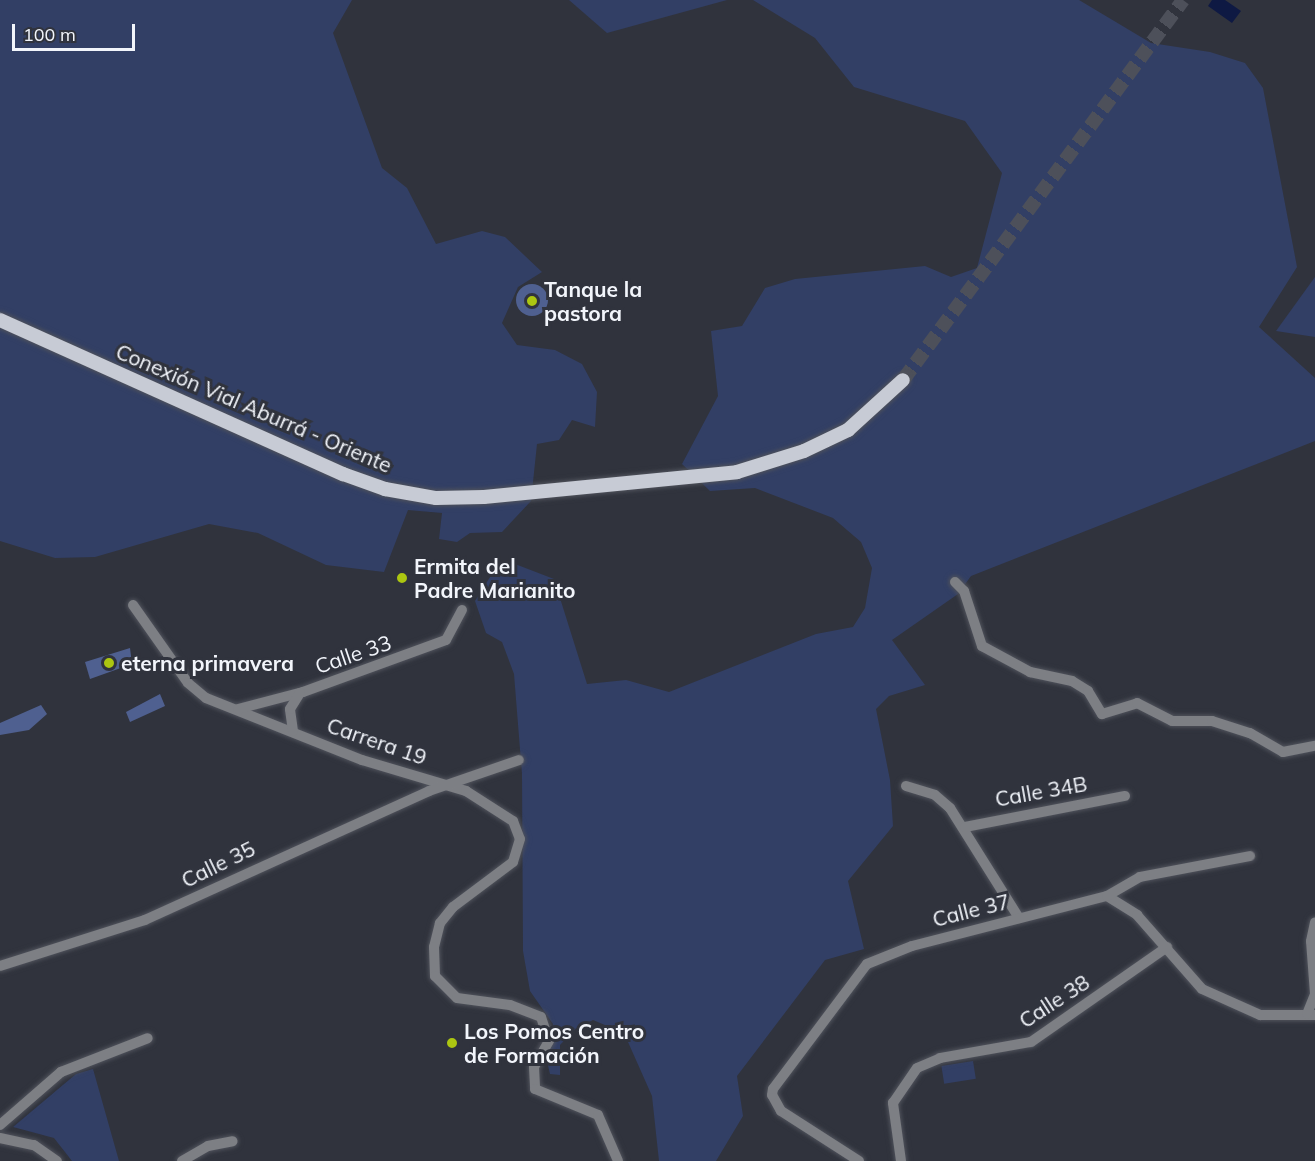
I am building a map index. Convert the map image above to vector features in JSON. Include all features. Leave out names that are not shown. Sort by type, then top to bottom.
[{"type":"main road","name":"Conexión Vial Aburrá - Oriente","points":[[0,320],[343,474],[385,489],[436,498],[484,497],[737,472],[804,451],[848,430],[903,380]]},
{"type":"street","points":[[956,582],[964,591],[982,646],[1030,672],[1072,681],[1088,691],[1102,714],[1137,703],[1172,721],[1212,721],[1250,733],[1283,752],[1315,746]]},
{"type":"street","name":"Carrera 19","points":[[133,605],[188,683],[206,698],[363,760],[473,794],[513,821],[520,839],[510,868],[468,894],[440,923],[434,947],[435,976],[457,998],[510,1005],[541,1017],[549,1041],[532,1071],[535,1089],[598,1115],[618,1161]]},
{"type":"street","name":"Calle 33","points":[[238,709],[303,692],[446,640],[462,610]]},
{"type":"street","points":[[293,731],[290,709],[303,692]]},
{"type":"street","name":"Calle 35","points":[[0,966],[145,921],[250,868],[449,785],[519,760]]},
{"type":"street","points":[[906,786],[935,795],[964,827],[1019,918]]},
{"type":"street","name":"Calle 34B","points":[[964,827],[1125,796]]},
{"type":"street","name":"Calle 37","points":[[859,1161],[774,1103],[773,1089],[867,964],[877,956],[1107,896],[1140,877],[1250,856]]},
{"type":"street","points":[[1107,896],[1137,915],[1202,989],[1244,1011],[1283,1019],[1311,1015],[1315,994],[1311,941],[1315,922]]},
{"type":"street","name":"Calle 38","points":[[901,1161],[894,1103],[916,1068],[940,1058],[1031,1042],[1167,947]]},
{"type":"street","points":[[0,1125],[62,1072],[148,1038]]},
{"type":"street","points":[[0,1138],[34,1145],[57,1161]]},
{"type":"street","points":[[182,1161],[208,1146],[233,1141]]},
{"type":"shaded area","points":[[0,0],[352,0],[333,33],[382,168],[407,188],[436,244],[482,231],[505,237],[542,272],[518,287],[502,323],[517,345],[555,350],[582,364],[597,392],[595,427],[572,420],[559,440],[537,444],[531,501],[502,532],[470,533],[457,542],[439,539],[442,513],[408,510],[384,572],[326,565],[258,533],[209,524],[95,557],[55,558],[0,541]]},
{"type":"shaded area","points":[[569,0],[727,0],[607,33]]},
{"type":"shaded area","points":[[753,0],[1079,0],[1151,43],[1210,52],[1245,63],[1263,88],[1297,267],[1259,327],[1315,378],[1315,441],[971,576],[958,594],[892,640],[925,685],[889,696],[876,709],[890,780],[893,826],[848,881],[864,949],[825,960],[737,1076],[743,1116],[716,1161],[659,1161],[652,1096],[624,1033],[593,1020],[575,1029],[560,1045],[560,1075],[550,1074],[546,1057],[553,1024],[530,991],[523,951],[522,774],[514,674],[502,642],[486,633],[475,601],[492,574],[506,565],[515,564],[554,579],[587,684],[626,680],[669,692],[816,634],[853,627],[865,608],[872,568],[861,542],[833,518],[755,488],[710,491],[682,464],[718,396],[711,331],[742,326],[765,288],[795,279],[925,266],[951,277],[977,268],[1002,173],[965,121],[854,87],[815,38]]},
{"type":"shaded area","points":[[1212,0],[1225,0],[1241,11],[1232,23],[1208,6]]},
{"type":"shaded area","points":[[1315,277],[1315,337],[1276,331]]},
{"type":"shaded area","points":[[973,1061],[976,1079],[944,1084],[941,1066]]},
{"type":"shaded area","points":[[93,1069],[119,1161],[72,1161],[54,1138],[13,1127],[76,1074]]},
{"type":"building","name":"Tanque la pastora","points":[[532,284],[543,289],[548,300],[543,311],[532,316],[521,311],[516,300],[521,289]]},
{"type":"building","name":"eterna primavera","points":[[130,648],[132,664],[90,679],[85,662]]},
{"type":"building","name":"eterna primavera","points":[[160,694],[165,706],[130,722],[126,712]]},
{"type":"building","points":[[41,705],[47,714],[29,730],[0,735],[0,723]]},
{"type":"tunnel","points":[[903,380],[1183,0]]},
{"type":"place","name":"Tanque la pastora","points":[[532,301]]},
{"type":"place","name":"Ermita del Padre Marianito","points":[[402,578]]},
{"type":"place","name":"eterna primavera","points":[[109,663]]},
{"type":"place","name":"Los Pomos Centro de Formación","points":[[452,1043]]}]
